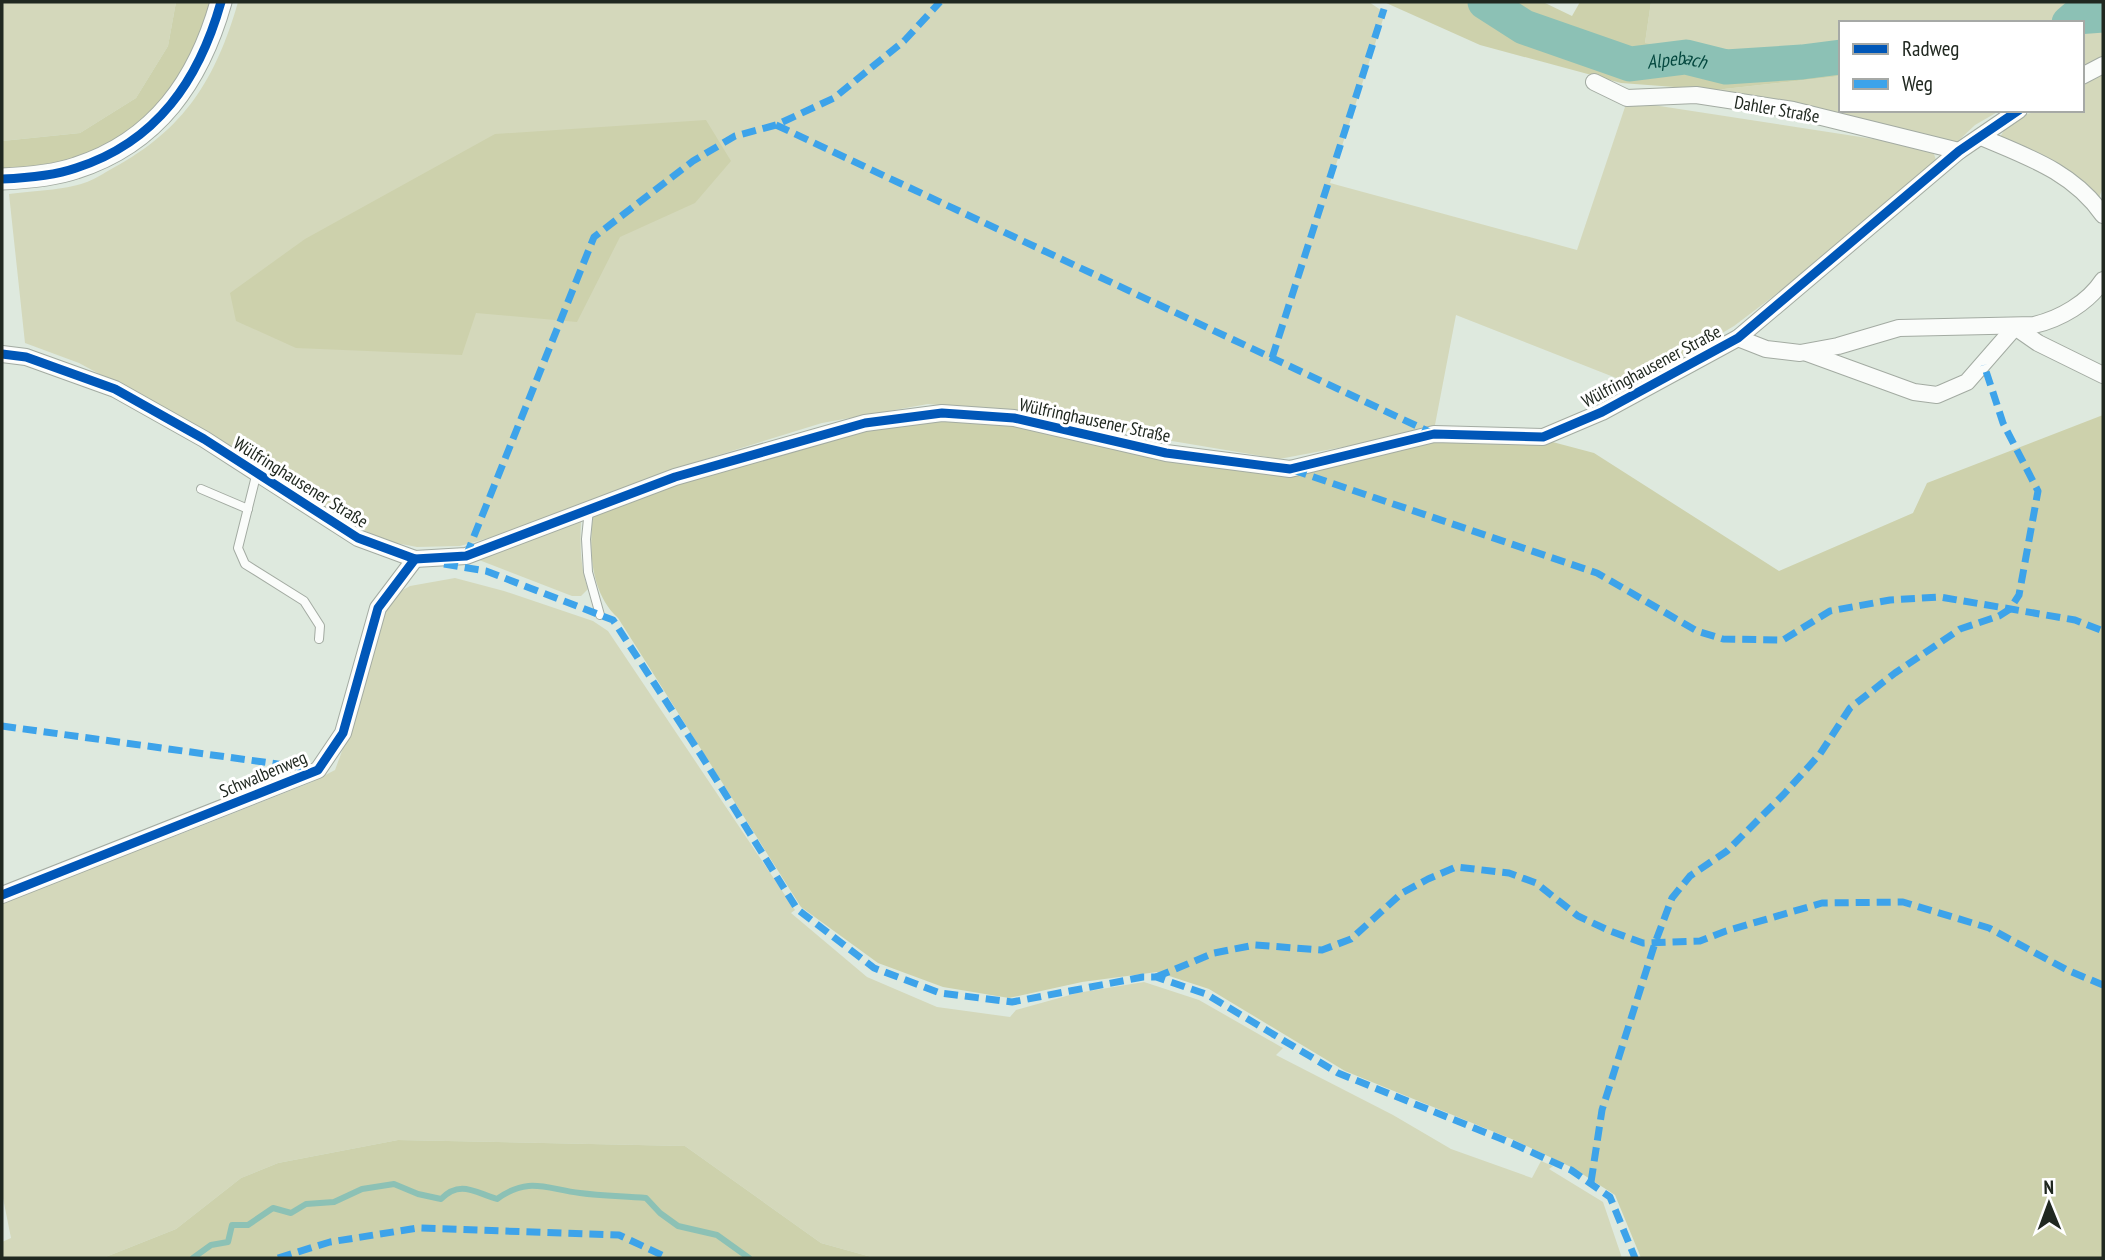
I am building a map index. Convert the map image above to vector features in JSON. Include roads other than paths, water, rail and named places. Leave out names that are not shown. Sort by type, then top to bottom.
[{"type":"street","points":[[2,179],[75,169],[118,149],[161,117],[190,80],[214,27],[221,2]]},
{"type":"street","points":[[2084,75],[2103,65]]},
{"type":"street","name":"Dahler Straße","points":[[1594,82],[1628,98],[1696,95],[1793,110],[1959,151]]},
{"type":"street","name":"Wülfringhausener Straße","points":[[2,354],[26,357],[115,389],[204,439],[358,538],[415,559],[466,555],[675,477],[865,423],[942,413],[1014,418],[1166,453],[1290,469],[1434,433],[1544,437],[1602,412],[1738,338],[1959,151],[2016,112]]},
{"type":"street","points":[[1981,137],[2071,180],[2092,199],[2103,215]]},
{"type":"street","points":[[1738,338],[1766,349],[1806,352],[1838,346],[1899,328],[2015,327],[2052,321],[2078,305],[2103,280]]},
{"type":"street","points":[[1806,352],[1914,392],[1937,395],[1967,382],[2015,327]]},
{"type":"street","points":[[2015,327],[2038,343],[2103,375]]},
{"type":"street","name":"Schwalbenweg","points":[[2,895],[318,769],[343,733],[378,608],[415,559]]},
{"type":"lane","points":[[257,472],[238,548],[245,564],[303,601],[320,626],[319,639]]},
{"type":"lane","points":[[201,489],[247,509]]},
{"type":"lane","points":[[589,509],[587,572],[600,615]]},
{"type":"waterway","name":"Alpebach","points":[[1485,2],[1524,27],[1630,64],[1686,57],[1726,67],[1839,57]]},
{"type":"waterway","name":"Alpebach","points":[[2071,21],[2076,17],[2103,15]]},
{"type":"waterway","points":[[193,1258],[211,1245],[228,1242],[232,1225],[248,1225],[273,1208],[291,1213],[306,1204],[334,1202],[362,1189],[394,1184],[418,1194],[441,1199],[448,1193],[461,1189],[497,1199],[508,1192],[528,1186],[646,1198],[678,1226],[717,1235],[749,1258]]}]
